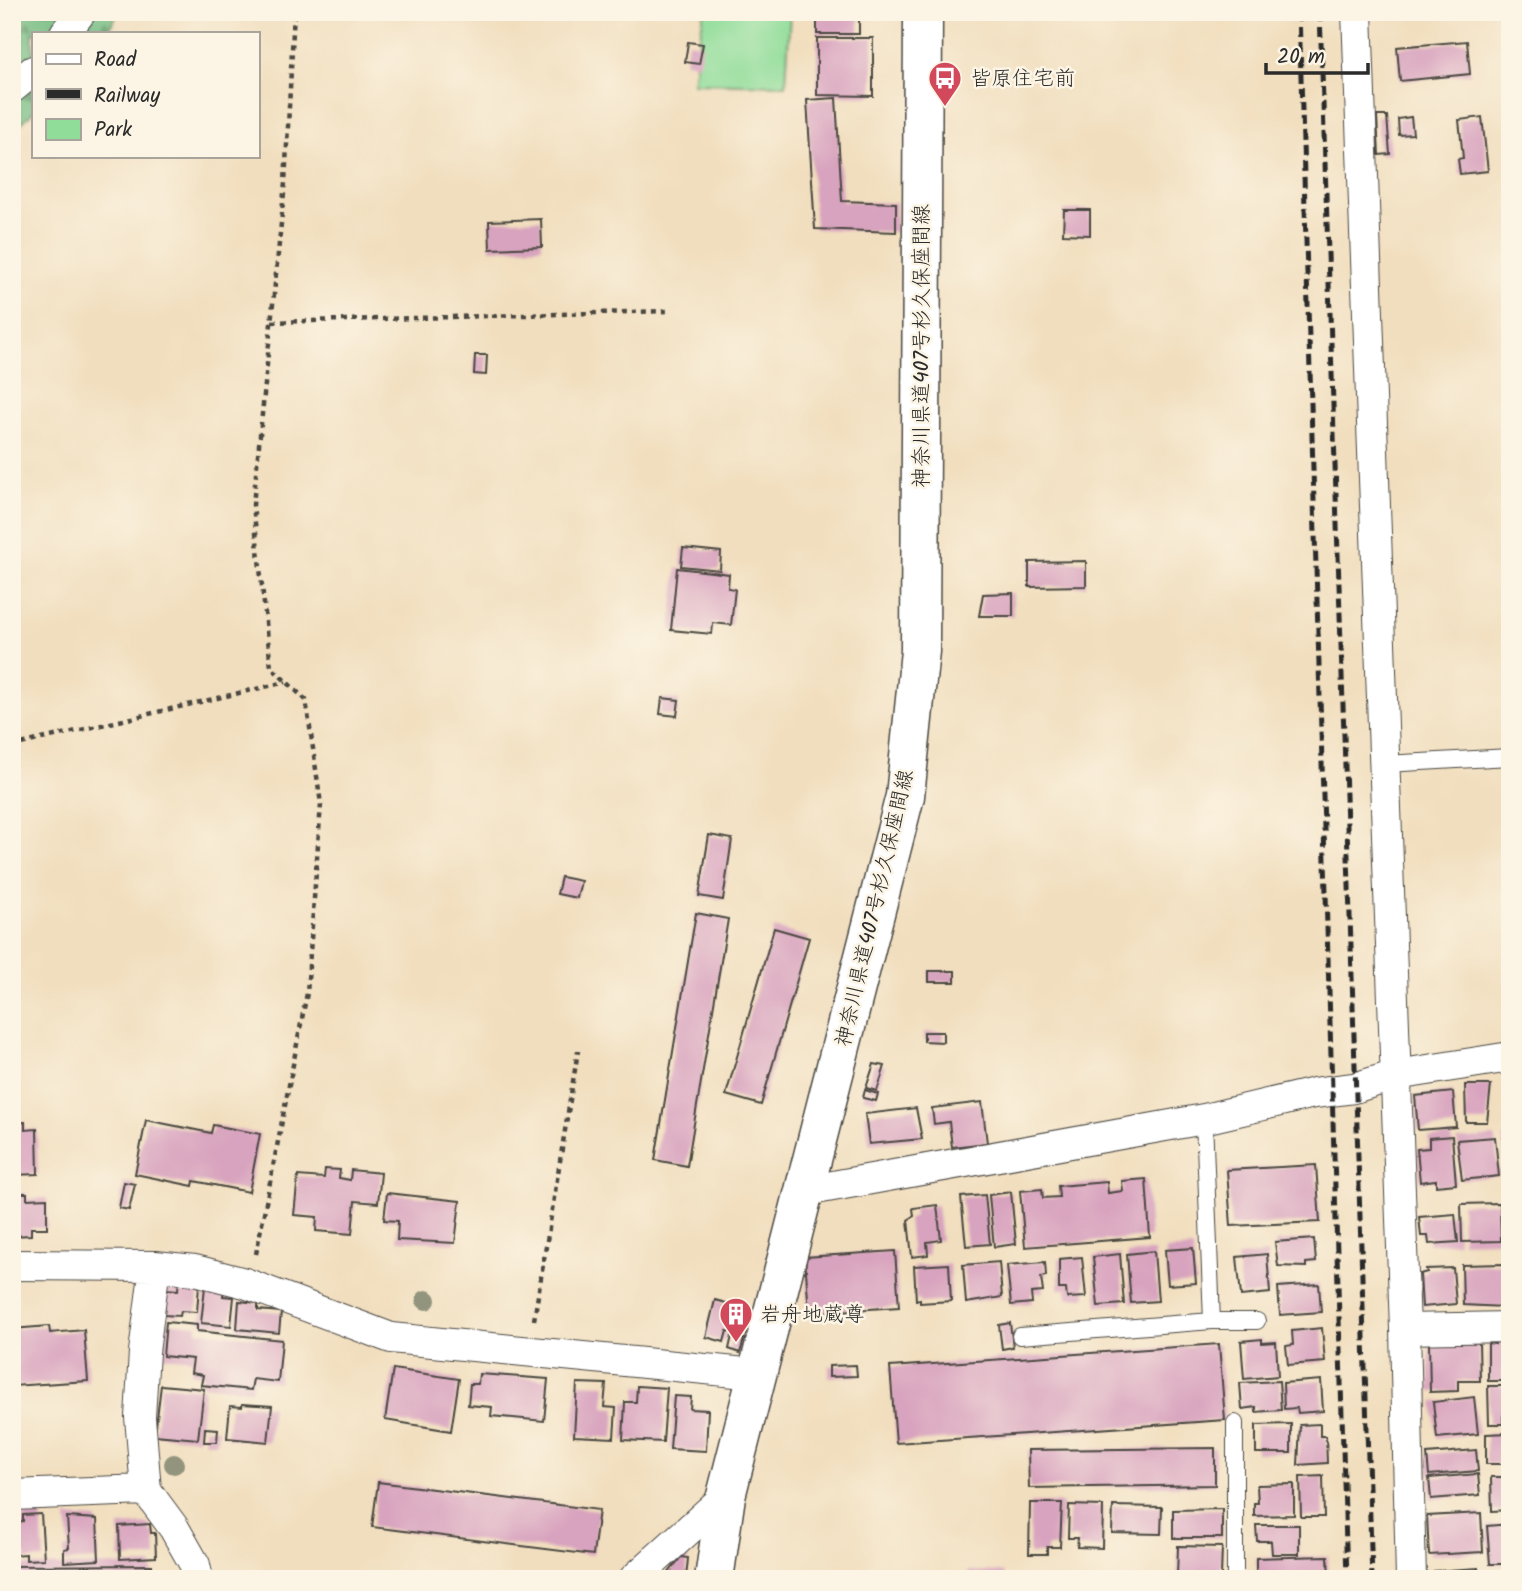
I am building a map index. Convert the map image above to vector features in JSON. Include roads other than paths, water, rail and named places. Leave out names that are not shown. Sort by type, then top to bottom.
[{"type":"main road","name":"神奈川県道407号杉久保座間線","points":[[714,1579],[726,1496],[756,1374],[765,1353],[905,796],[919,664],[923,12]]},
{"type":"street","points":[[66,32],[82,12]]},
{"type":"street","points":[[1357,12],[1405,1329],[1411,1579]]},
{"type":"street","points":[[12,88],[32,72]]},
{"type":"street","points":[[805,1191],[1204,1119],[1314,1093],[1354,1088],[1396,1075],[1510,1057]]},
{"type":"street","points":[[12,1265],[155,1266],[195,1270],[245,1283],[391,1338],[756,1374]]},
{"type":"street","points":[[155,1266],[144,1352],[140,1417],[146,1490],[174,1528],[195,1565],[198,1579]]},
{"type":"street","points":[[1405,1329],[1510,1326]]},
{"type":"street","points":[[12,1495],[146,1490]]},
{"type":"street","points":[[634,1579],[726,1496]]},
{"type":"lane","points":[[1385,764],[1510,757]]},
{"type":"lane","points":[[1204,1119],[1212,1321]]},
{"type":"lane","points":[[1020,1336],[1212,1321],[1257,1321]]},
{"type":"lane","points":[[1235,1423],[1235,1579]]},
{"type":"railway","points":[[1299,12],[1347,1579]]},
{"type":"railway","points":[[1320,12],[1372,1579]]},
{"type":"place","name":"皆原住宅前","points":[[945,108]]},
{"type":"place","name":"岩舟地蔵尊","points":[[736,1344]]}]
